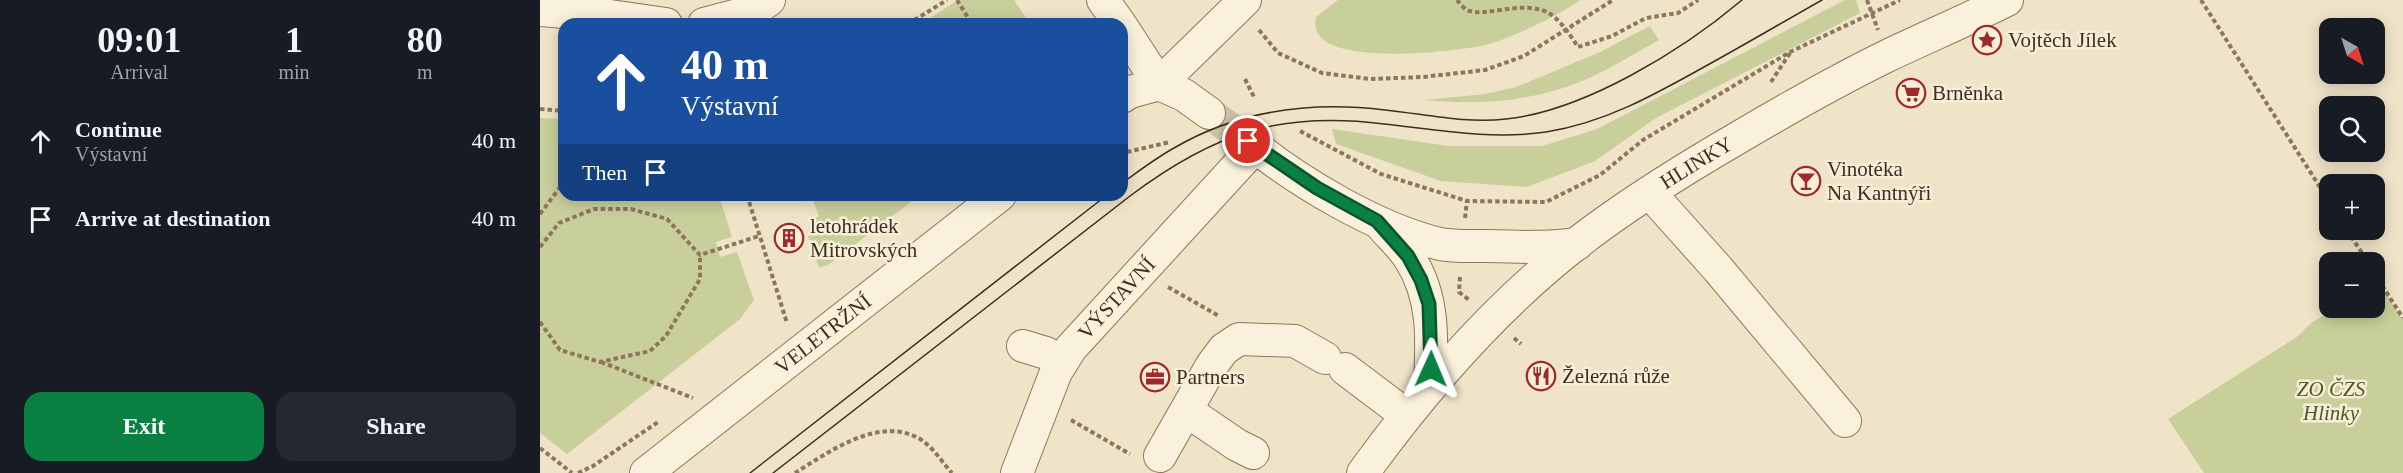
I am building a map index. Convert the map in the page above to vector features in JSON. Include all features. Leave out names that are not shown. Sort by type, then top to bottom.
[{"type":"street","points":[[727,18],[753,11],[769,0]]},
{"type":"street","points":[[1103,0],[1115,18]]},
{"type":"street","name":"HLINKY","points":[[1363,473],[1430,386],[1536,278],[1577,244],[1694,164],[1794,106],[1886,57],[2007,0]]},
{"type":"street","points":[[540,10],[610,8],[645,18]]},
{"type":"street","points":[[1128,93],[1159,84],[1249,11]]},
{"type":"street","points":[[1128,37],[1159,84],[1184,95],[1209,113]]},
{"type":"street","name":"VÝSTAVNÍ","points":[[1017,473],[1061,361],[1252,144],[1317,188],[1377,221],[1434,242],[1463,246],[1545,248],[1577,244]]},
{"type":"street","points":[[1650,193],[1718,269],[1845,420]]},
{"type":"street","name":"VELETRŽNÍ","points":[[646,473],[992,201]]},
{"type":"street","points":[[1377,221],[1408,256],[1421,280],[1429,304],[1432,352],[1430,386]]},
{"type":"street","points":[[1160,456],[1212,365],[1224,349],[1239,339],[1296,341],[1335,363],[1406,415]]},
{"type":"street","points":[[1023,346],[1046,352],[1061,361]]},
{"type":"street","points":[[1187,411],[1253,453]]},
{"type":"path","points":[[918,18],[947,0]]},
{"type":"path","points":[[957,0],[968,18]]},
{"type":"path","points":[[1457,0],[1467,10],[1521,6],[1548,12],[1566,30],[1578,47],[1612,36],[1646,18],[1678,13],[1698,0]]},
{"type":"path","points":[[1249,11],[1278,53],[1322,73],[1370,79],[1423,78],[1485,70],[1524,56],[1613,0]]},
{"type":"path","points":[[1300,131],[1381,174],[1467,201],[1546,202],[1600,175],[1643,140],[1790,52],[1900,0]]},
{"type":"path","points":[[2201,0],[2319,185]]},
{"type":"path","points":[[1245,79],[1255,99]]},
{"type":"path","points":[[540,109],[558,110]]},
{"type":"path","points":[[1128,152],[1170,141]]},
{"type":"path","points":[[540,214],[558,190]]},
{"type":"path","points":[[749,201],[787,325]]},
{"type":"path","points":[[1467,201],[1459,292],[1521,344]]},
{"type":"path","points":[[540,247],[559,223],[594,209],[631,209],[666,219],[700,255],[700,279],[666,336],[650,351],[600,362]]},
{"type":"path","points":[[700,255],[759,236]]},
{"type":"path","points":[[1160,282],[1219,316]]},
{"type":"path","points":[[2385,290],[2403,318]]},
{"type":"path","points":[[540,322],[560,350],[600,362],[693,398]]},
{"type":"path","points":[[1071,420],[1120,447]]},
{"type":"path","points":[[795,473],[836,448],[862,437],[885,431],[906,433],[920,440],[952,473]]},
{"type":"path","points":[[540,448],[572,473]]},
{"type":"green space","points":[[958,0],[1014,0],[1026,18],[930,18]]},
{"type":"green space","points":[[1338,0],[1580,0],[1532,27],[1505,39],[1481,46],[1442,51],[1383,54],[1355,51],[1332,45],[1318,34],[1316,17]]},
{"type":"green space","points":[[1845,0],[1856,0],[1860,13],[1656,118],[1595,161],[1527,187],[1441,181],[1336,144],[1332,129],[1449,146],[1542,146],[1597,129]]},
{"type":"green space","points":[[1650,26],[1659,40],[1601,72],[1563,88],[1524,98],[1484,102],[1424,100],[1485,94],[1516,87],[1600,52]]},
{"type":"green space","points":[[540,118],[558,119],[558,201],[721,201],[732,237],[716,242],[720,257],[737,252],[754,300],[740,319],[567,454],[540,433]]},
{"type":"green space","points":[[813,201],[912,201],[828,265],[819,268],[808,236],[810,220],[819,216]]},
{"type":"green space","name":"ZO ČZS Hlinky","points":[[2385,292],[2403,320],[2403,473],[2204,473],[2168,419],[2298,336],[2319,318],[2385,318]]},
{"type":"tunnel","points":[[1209,113],[1248,141]]},
{"type":"tram line","points":[[1128,179],[1161,156],[1199,135],[1224,125],[1276,111],[1357,107],[1476,120],[1506,119],[1536,114],[1599,91],[1662,58],[1742,0]]},
{"type":"tram line","points":[[1128,198],[1190,156],[1220,142],[1280,124],[1346,121],[1485,135],[1526,134],[1567,128],[1628,107],[1666,88],[1822,0]]},
{"type":"tram line","points":[[750,473],[1099,201]]},
{"type":"tram line","points":[[773,473],[1124,201]]},
{"type":"place","name":"Vojtěch Jílek","points":[[1987,40]]},
{"type":"place","name":"Brněnka","points":[[1911,93]]},
{"type":"place","name":"Vinotéka Na Kantnýři","points":[[1806,181]]},
{"type":"place","name":"letohrádek Mitrovských","points":[[789,238]]},
{"type":"place","name":"Železná růže","points":[[1541,376]]},
{"type":"place","name":"Partners","points":[[1155,377]]},
{"type":"route","points":[[1248,141],[1317,188],[1377,221],[1408,256],[1421,280],[1429,304],[1431,369]]}]
